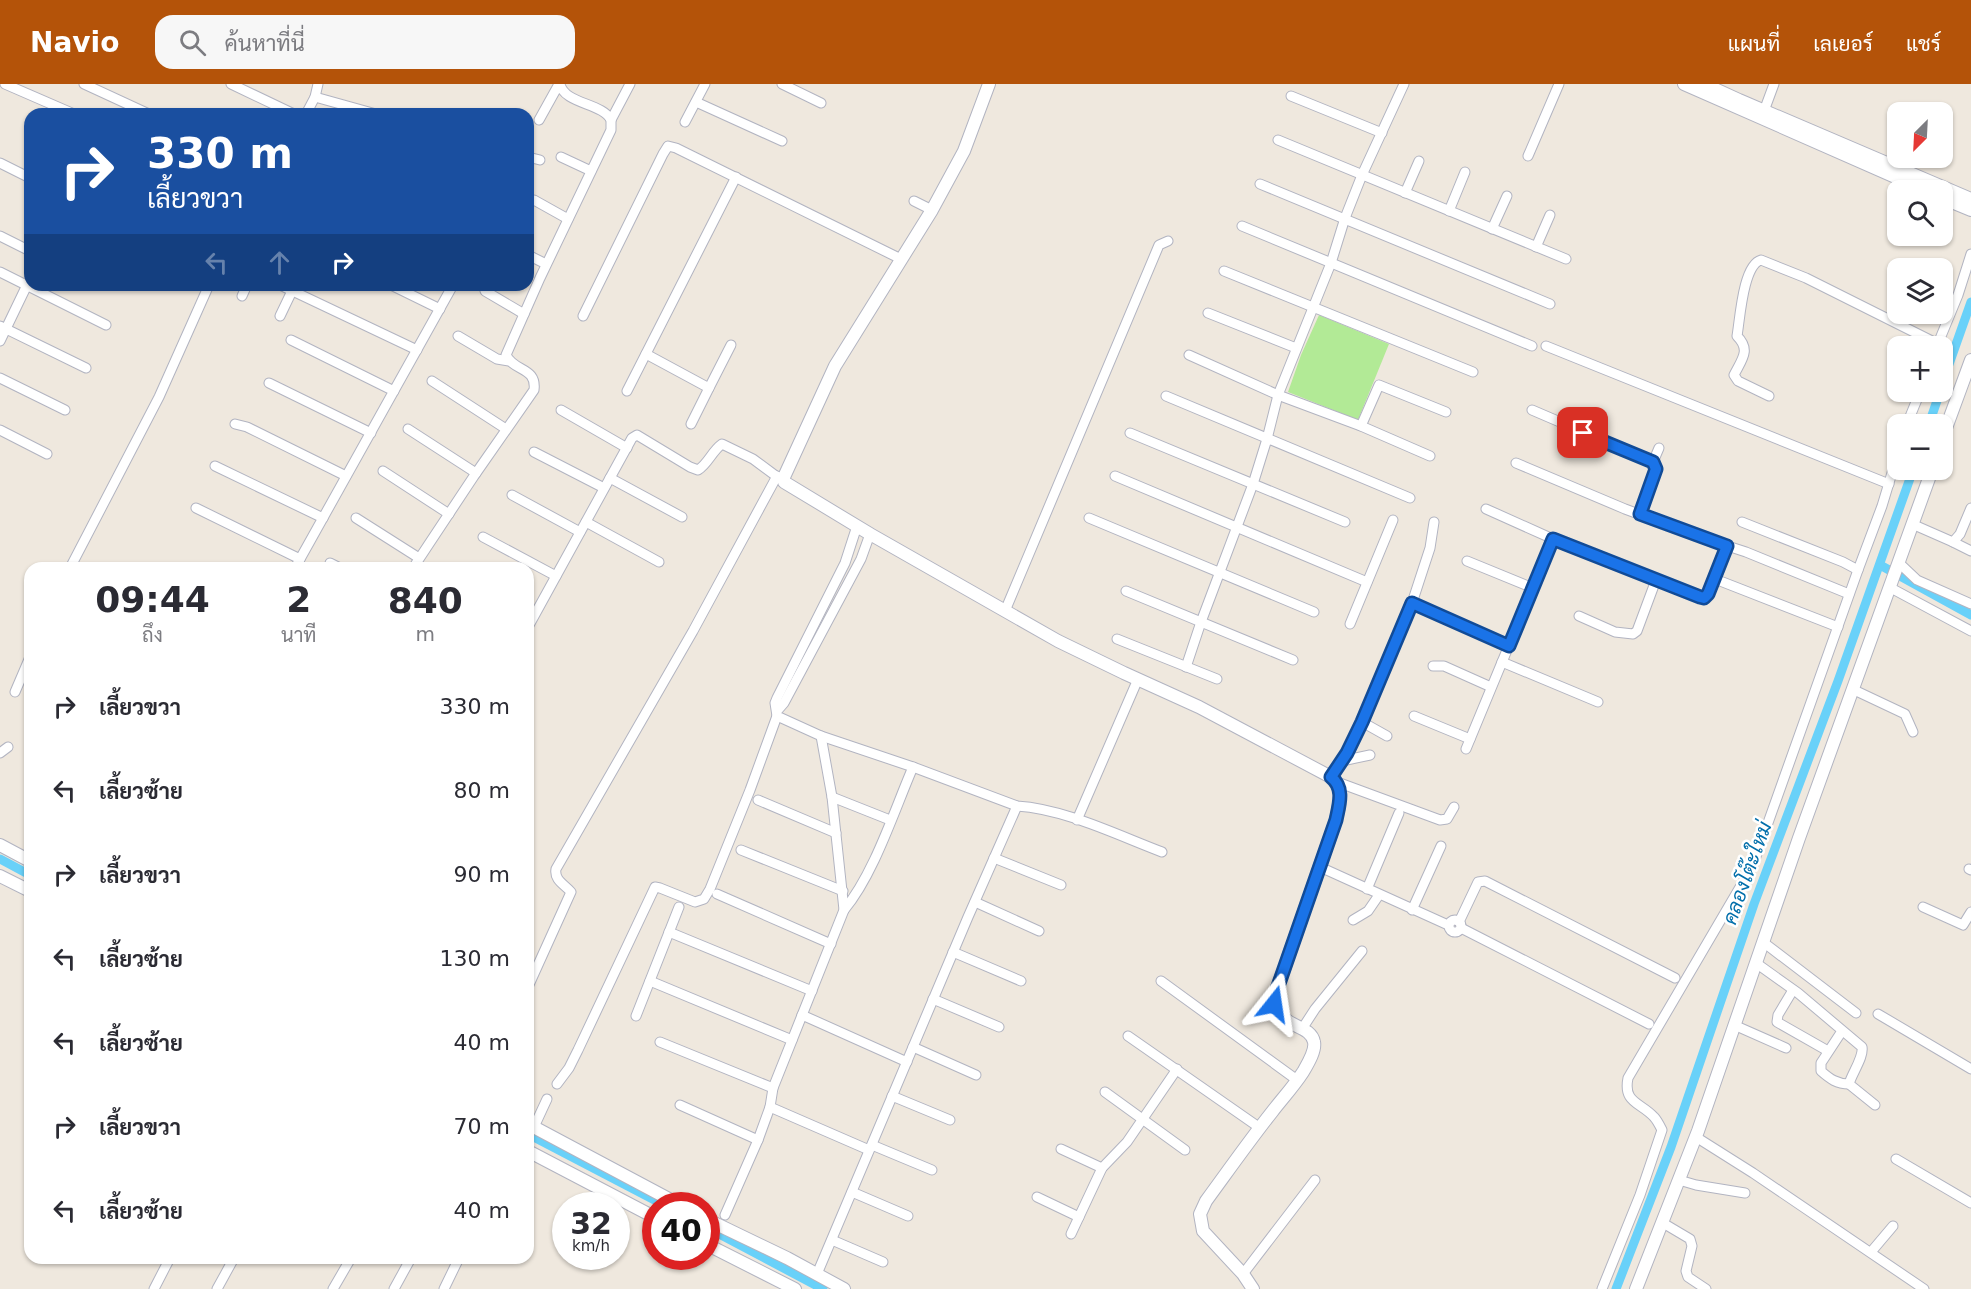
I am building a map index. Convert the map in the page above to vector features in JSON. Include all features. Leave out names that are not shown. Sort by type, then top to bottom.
[{"type":"street","points":[[5,84],[60,108]]},
{"type":"street","points":[[84,84],[136,108]]},
{"type":"street","points":[[231,84],[281,108]]},
{"type":"street","points":[[309,108],[318,84]]},
{"type":"street","points":[[539,120],[560,84]]},
{"type":"street","points":[[560,84],[561,89],[568,95],[604,113],[611,120]]},
{"type":"street","points":[[509,361],[506,355],[546,264],[611,130],[611,120],[630,84]]},
{"type":"street","points":[[685,123],[705,84]]},
{"type":"street","points":[[782,84],[821,103]]},
{"type":"street","points":[[534,974],[572,892],[557,879],[556,869],[780,479],[784,477],[835,366],[932,210],[964,151],[989,84]]},
{"type":"street","points":[[1528,156],[1560,84]]},
{"type":"street","points":[[1684,84],[1902,180]]},
{"type":"street","points":[[1704,84],[1971,199]]},
{"type":"street","points":[[1764,111],[1774,84]]},
{"type":"street","points":[[1186,667],[1253,484],[1278,395],[1331,263],[1362,175],[1402,85]]},
{"type":"street","points":[[1291,96],[1382,133]]},
{"type":"street","points":[[315,97],[354,108]]},
{"type":"street","points":[[696,102],[782,141]]},
{"type":"street","points":[[1278,140],[1566,259]]},
{"type":"street","points":[[583,316],[668,146],[901,259]]},
{"type":"street","points":[[561,157],[591,171]]},
{"type":"street","points":[[534,158],[540,160]]},
{"type":"street","points":[[1405,193],[1419,162]]},
{"type":"street","points":[[0,163],[24,175]]},
{"type":"street","points":[[1449,211],[1465,172]]},
{"type":"street","points":[[627,392],[736,177]]},
{"type":"street","points":[[1260,184],[1550,304]]},
{"type":"street","points":[[1492,229],[1507,196]]},
{"type":"street","points":[[534,200],[568,219]]},
{"type":"street","points":[[914,201],[932,210]]},
{"type":"street","points":[[1953,203],[1971,210]]},
{"type":"street","points":[[1536,247],[1550,215]]},
{"type":"street","points":[[1242,226],[1532,346]]},
{"type":"street","points":[[0,236],[24,248]]},
{"type":"street","points":[[1005,611],[1159,245],[1168,241]]},
{"type":"street","points":[[1942,336],[1971,254]]},
{"type":"street","points":[[534,258],[546,264]]},
{"type":"street","points":[[1769,396],[1738,381],[1734,375],[1746,350],[1744,343],[1737,336],[1749,270],[1756,261],[1761,260],[1806,278],[1920,336]]},
{"type":"street","points":[[1224,271],[1473,372]]},
{"type":"street","points":[[0,272],[24,284]]},
{"type":"street","points":[[0,341],[3,327],[24,290]]},
{"type":"street","points":[[39,291],[106,325]]},
{"type":"street","points":[[73,562],[159,397],[206,291]]},
{"type":"street","points":[[242,296],[244,291]]},
{"type":"street","points":[[280,316],[292,291],[417,350]]},
{"type":"street","points":[[403,291],[440,309]]},
{"type":"street","points":[[298,562],[450,291]]},
{"type":"street","points":[[484,291],[524,314]]},
{"type":"street","points":[[1208,313],[1296,348]]},
{"type":"street","points":[[3,327],[86,368]]},
{"type":"street","points":[[417,562],[534,390],[535,381],[532,376],[509,361],[497,359],[458,336]]},
{"type":"street","points":[[291,340],[394,391]]},
{"type":"street","points":[[691,424],[731,345]]},
{"type":"street","points":[[1546,346],[1889,484]]},
{"type":"street","points":[[646,354],[709,388]]},
{"type":"street","points":[[1189,355],[1278,395],[1430,456]]},
{"type":"street","points":[[1951,414],[1971,360]]},
{"type":"street","points":[[0,378],[65,411]]},
{"type":"street","points":[[432,381],[506,429]]},
{"type":"street","points":[[268,383],[371,433]]},
{"type":"street","points":[[1360,426],[1379,385],[1446,412]]},
{"type":"street","points":[[1166,396],[1410,498]]},
{"type":"street","points":[[561,410],[627,448]]},
{"type":"street","points":[[1532,410],[1653,462],[1656,469],[1640,514]]},
{"type":"street","points":[[236,424],[247,427],[346,476]]},
{"type":"street","points":[[408,429],[476,473]]},
{"type":"street","points":[[0,430],[47,454]]},
{"type":"street","points":[[1130,433],[1346,522]]},
{"type":"street","points":[[534,616],[632,438],[637,435],[698,470],[702,468],[714,449],[722,444],[753,459],[780,479],[870,534],[1058,641],[1199,706],[1334,780],[1440,820],[1448,819],[1454,807]]},
{"type":"street","points":[[1653,462],[1659,448]]},
{"type":"street","points":[[534,452],[604,488]]},
{"type":"street","points":[[1516,464],[1625,509],[1746,552],[1849,594]]},
{"type":"street","points":[[215,466],[323,518]]},
{"type":"street","points":[[383,471],[449,514]]},
{"type":"street","points":[[1115,476],[1367,582]]},
{"type":"street","points":[[610,478],[682,517]]},
{"type":"street","points":[[1602,1289],[1640,1196],[1662,1130],[1654,1117],[1629,1098],[1626,1087],[1628,1078],[1753,864],[1890,480]]},
{"type":"street","points":[[1636,1289],[1696,1137],[1852,690],[1928,480]]},
{"type":"street","points":[[512,495],[580,532]]},
{"type":"street","points":[[196,508],[300,559]]},
{"type":"street","points":[[1953,543],[1960,534],[1971,508]]},
{"type":"street","points":[[1486,509],[1553,539],[1704,598],[1715,579],[1727,546]]},
{"type":"street","points":[[356,518],[419,558]]},
{"type":"street","points":[[1089,518],[1314,612]]},
{"type":"street","points":[[1350,624],[1393,520]]},
{"type":"street","points":[[586,522],[659,562]]},
{"type":"street","points":[[1253,1289],[1243,1274],[1203,1232],[1200,1214],[1206,1201],[1304,1071],[1315,1045],[1313,1039],[1302,1029],[1279,1013],[1274,1004],[1276,992],[1336,820],[1341,799],[1334,780],[1362,722],[1412,603],[1430,548],[1434,522]]},
{"type":"street","points":[[1742,522],[1858,570]]},
{"type":"street","points":[[1912,524],[1971,551]]},
{"type":"street","points":[[777,714],[775,703],[777,698],[845,564],[857,526]]},
{"type":"street","points":[[557,1084],[569,1068],[578,1050],[655,887],[695,902],[704,899],[710,889],[750,790],[777,714],[861,559],[870,534]]},
{"type":"street","points":[[483,537],[530,562]]},
{"type":"street","points":[[1466,749],[1553,539]]},
{"type":"street","points":[[1467,561],[1533,588]]},
{"type":"street","points":[[534,564],[556,576]]},
{"type":"street","points":[[1897,565],[1917,580],[1971,604]]},
{"type":"street","points":[[1715,579],[1838,627]]},
{"type":"street","points":[[1579,616],[1615,632],[1633,634],[1637,631],[1656,580]]},
{"type":"street","points":[[1890,585],[1971,631]]},
{"type":"street","points":[[1126,591],[1293,660]]},
{"type":"street","points":[[1412,603],[1509,646]]},
{"type":"street","points":[[1117,639],[1217,679]]},
{"type":"street","points":[[1502,662],[1598,702]]},
{"type":"street","points":[[1433,666],[1444,666],[1491,687]]},
{"type":"street","points":[[15,692],[24,671]]},
{"type":"street","points":[[1077,820],[1138,679]]},
{"type":"street","points":[[1852,690],[1905,714],[1913,732]]},
{"type":"street","points":[[777,714],[821,736],[1017,806],[1031,807],[1077,820],[1162,852]]},
{"type":"street","points":[[1414,716],[1470,739]]},
{"type":"street","points":[[1362,722],[1387,736]]},
{"type":"street","points":[[821,736],[832,797],[844,910]]},
{"type":"street","points":[[1342,761],[1370,755]]},
{"type":"street","points":[[725,1215],[758,1140],[770,1107],[773,1088],[844,910],[868,870],[913,767]]},
{"type":"street","points":[[832,797],[891,820]]},
{"type":"street","points":[[758,800],[836,833]]},
{"type":"street","points":[[817,1274],[1017,806]]},
{"type":"street","points":[[1367,889],[1399,813]]},
{"type":"street","points":[[0,846],[24,858]]},
{"type":"street","points":[[1412,910],[1441,846]]},
{"type":"street","points":[[741,850],[843,891]]},
{"type":"street","points":[[994,858],[1061,885]]},
{"type":"street","points":[[1320,867],[1448,925],[1452,932],[1456,932],[1460,925],[1478,882],[1485,881],[1675,978]]},
{"type":"street","points":[[0,876],[24,888]]},
{"type":"street","points":[[717,894],[831,944]]},
{"type":"street","points":[[1353,920],[1368,911],[1379,895]]},
{"type":"street","points":[[975,902],[1039,931]]},
{"type":"street","points":[[636,1016],[680,907]]},
{"type":"street","points":[[1923,907],[1963,925],[1971,912]]},
{"type":"street","points":[[1460,925],[1649,1024]]},
{"type":"street","points":[[669,932],[812,991]]},
{"type":"street","points":[[1763,942],[1856,1013]]},
{"type":"street","points":[[1302,1029],[1315,1008],[1362,951]]},
{"type":"street","points":[[953,952],[1021,981]]},
{"type":"street","points":[[1756,963],[1793,990],[1862,1047],[1863,1052],[1849,1084]]},
{"type":"street","points":[[650,981],[792,1040]]},
{"type":"street","points":[[1161,981],[1297,1080]]},
{"type":"street","points":[[1793,990],[1777,1022],[1828,1051]]},
{"type":"street","points":[[933,999],[999,1027]]},
{"type":"street","points":[[1878,1014],[1971,1069]]},
{"type":"street","points":[[802,1015],[907,1062]]},
{"type":"street","points":[[1734,1025],[1786,1048]]},
{"type":"street","points":[[1842,1031],[1821,1063],[1821,1071],[1840,1084],[1849,1084],[1875,1106]]},
{"type":"street","points":[[1128,1036],[1260,1128]]},
{"type":"street","points":[[660,1042],[773,1088]]},
{"type":"street","points":[[913,1047],[976,1075]]},
{"type":"street","points":[[1071,1234],[1102,1168],[1127,1142],[1177,1069]]},
{"type":"street","points":[[1105,1092],[1185,1150]]},
{"type":"street","points":[[892,1096],[950,1120]]},
{"type":"street","points":[[534,1120],[547,1099]]},
{"type":"street","points":[[680,1105],[758,1140]]},
{"type":"street","points":[[770,1107],[932,1170]]},
{"type":"street","points":[[534,1127],[656,1192]]},
{"type":"street","points":[[1696,1137],[1924,1289]]},
{"type":"street","points":[[1061,1149],[1102,1168]]},
{"type":"street","points":[[534,1154],[642,1211]]},
{"type":"street","points":[[1896,1159],[1971,1203]]},
{"type":"street","points":[[1243,1274],[1314,1180]]},
{"type":"street","points":[[1679,1180],[1745,1193]]},
{"type":"street","points":[[852,1192],[908,1216]]},
{"type":"street","points":[[1037,1197],[1079,1217]]},
{"type":"street","points":[[1663,1223],[1690,1239],[1692,1246],[1686,1271],[1688,1277],[1706,1289]]},
{"type":"street","points":[[720,1226],[844,1289]]},
{"type":"street","points":[[1871,1252],[1893,1226]]},
{"type":"street","points":[[832,1240],[883,1262]]},
{"type":"street","points":[[720,1251],[793,1289]]},
{"type":"street","points":[[154,1289],[167,1264]]},
{"type":"street","points":[[217,1289],[231,1264]]},
{"type":"street","points":[[333,1289],[348,1264]]},
{"type":"street","points":[[394,1289],[408,1264]]},
{"type":"street","points":[[444,1289],[456,1264]]},
{"type":"green space","points":[[1319,315],[1389,344],[1358,420],[1288,392]]},
{"type":"waterway","name":"คลองโต๊ะใหม่","points":[[1953,353],[1971,302]]},
{"type":"waterway","name":"คลองโต๊ะใหม่","points":[[1932,414],[1937,402]]},
{"type":"waterway","name":"คลองโต๊ะใหม่","points":[[1616,1289],[1671,1147],[1754,904],[1838,681],[1909,480]]},
{"type":"waterway","points":[[1880,565],[1971,615]]},
{"type":"waterway","points":[[0,859],[24,872]]},
{"type":"waterway","points":[[534,1137],[642,1193]]},
{"type":"waterway","points":[[720,1234],[823,1289]]},
{"type":"route","points":[[1274,1004],[1276,992],[1336,820],[1341,799],[1337,782],[1331,777],[1347,753],[1362,722],[1412,603],[1509,646],[1553,539],[1700,597],[1704,598],[1708,594],[1727,546],[1640,514],[1656,469],[1653,462],[1583,433]]}]
